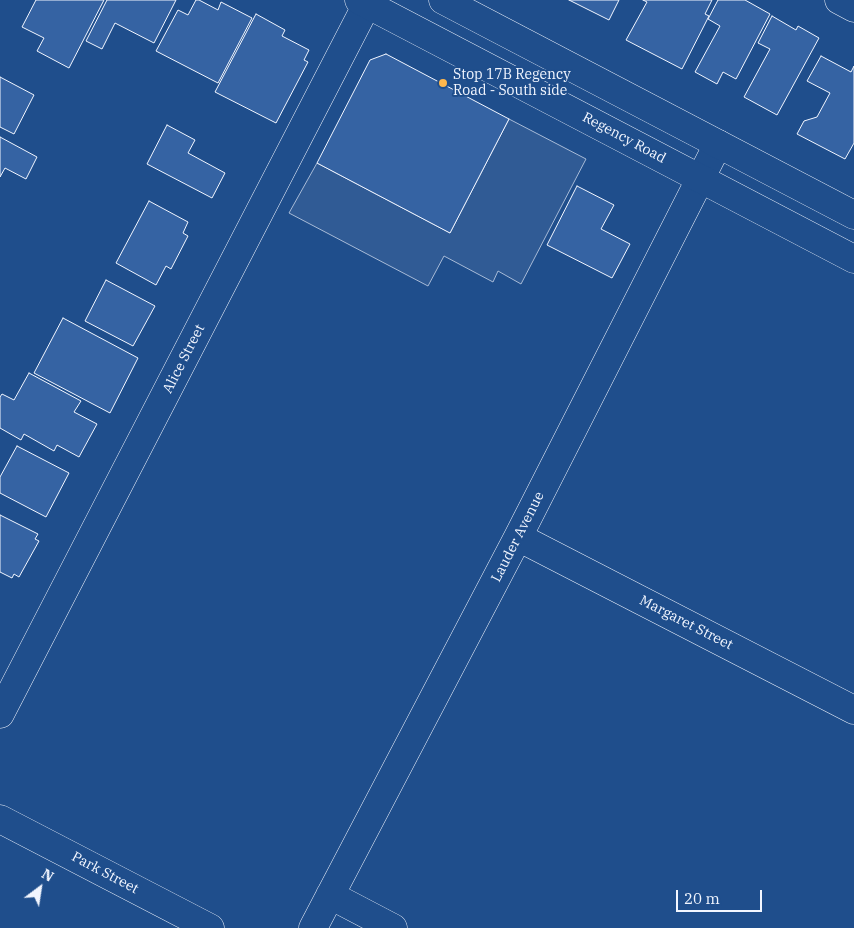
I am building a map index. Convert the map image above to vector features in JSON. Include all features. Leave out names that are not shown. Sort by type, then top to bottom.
[{"type":"street","points":[[443,0],[854,215]]},
{"type":"street","points":[[839,0],[854,8]]},
{"type":"street","name":"Regency Road","points":[[365,1],[854,259]]},
{"type":"street","name":"Alice Street","points":[[0,714],[365,1]]},
{"type":"street","name":"Lauder Avenue","points":[[313,928],[518,537],[718,144]]},
{"type":"street","name":"Margaret Street","points":[[518,537],[854,710]]},
{"type":"street","name":"Park Street","points":[[0,819],[210,928]]},
{"type":"street","points":[[330,895],[393,928]]},
{"type":"shaded area","points":[[509,119],[586,159],[521,284],[498,271],[493,282],[444,256],[428,286],[289,213],[317,163],[450,233]]},
{"type":"building","points":[[36,0],[104,0],[69,68],[37,51],[44,38],[22,27]]},
{"type":"building","points":[[107,0],[176,0],[154,43],[115,23],[102,49],[86,41]]},
{"type":"building","points":[[196,0],[218,10],[221,2],[252,18],[218,83],[156,51],[178,10],[188,15]]},
{"type":"building","points":[[569,0],[619,0],[609,20]]},
{"type":"building","points":[[643,0],[712,0],[705,14],[709,16],[682,69],[626,40],[647,2]]},
{"type":"building","points":[[718,0],[745,0],[770,14],[736,79],[723,72],[717,84],[695,72],[720,26],[708,19]]},
{"type":"building","points":[[256,14],[285,30],[282,36],[309,50],[304,60],[308,62],[276,123],[215,92]]},
{"type":"building","points":[[772,16],[796,30],[798,26],[819,38],[777,115],[744,97],[770,49],[758,43]]},
{"type":"building","points":[[386,54],[509,119],[450,233],[317,163],[370,60]]},
{"type":"building","points":[[821,56],[851,72],[854,66],[854,143],[845,159],[797,134],[804,121],[817,117],[830,93],[807,81]]},
{"type":"building","points":[[0,77],[34,95],[14,134],[0,127]]},
{"type":"building","points":[[167,125],[195,140],[188,153],[225,173],[212,198],[147,164]]},
{"type":"building","points":[[0,137],[37,157],[26,179],[5,168],[0,177]]},
{"type":"building","points":[[577,186],[614,205],[601,229],[630,244],[612,278],[547,245]]},
{"type":"building","points":[[149,201],[188,222],[183,233],[188,236],[171,269],[166,266],[156,285],[116,263]]},
{"type":"building","points":[[106,280],[155,306],[133,346],[85,321]]},
{"type":"building","points":[[63,318],[138,358],[110,413],[34,373]]},
{"type":"building","points":[[29,373],[81,401],[74,412],[97,424],[79,457],[57,445],[54,451],[24,434],[21,440],[0,428],[0,397],[2,394],[14,400]]},
{"type":"building","points":[[17,446],[69,473],[46,517],[0,493],[0,477]]},
{"type":"building","points":[[0,515],[38,534],[35,539],[39,541],[19,577],[14,574],[12,578],[0,572]]},
{"type":"place","name":"Stop 17B Regency Road - South side","points":[[443,83]]}]
